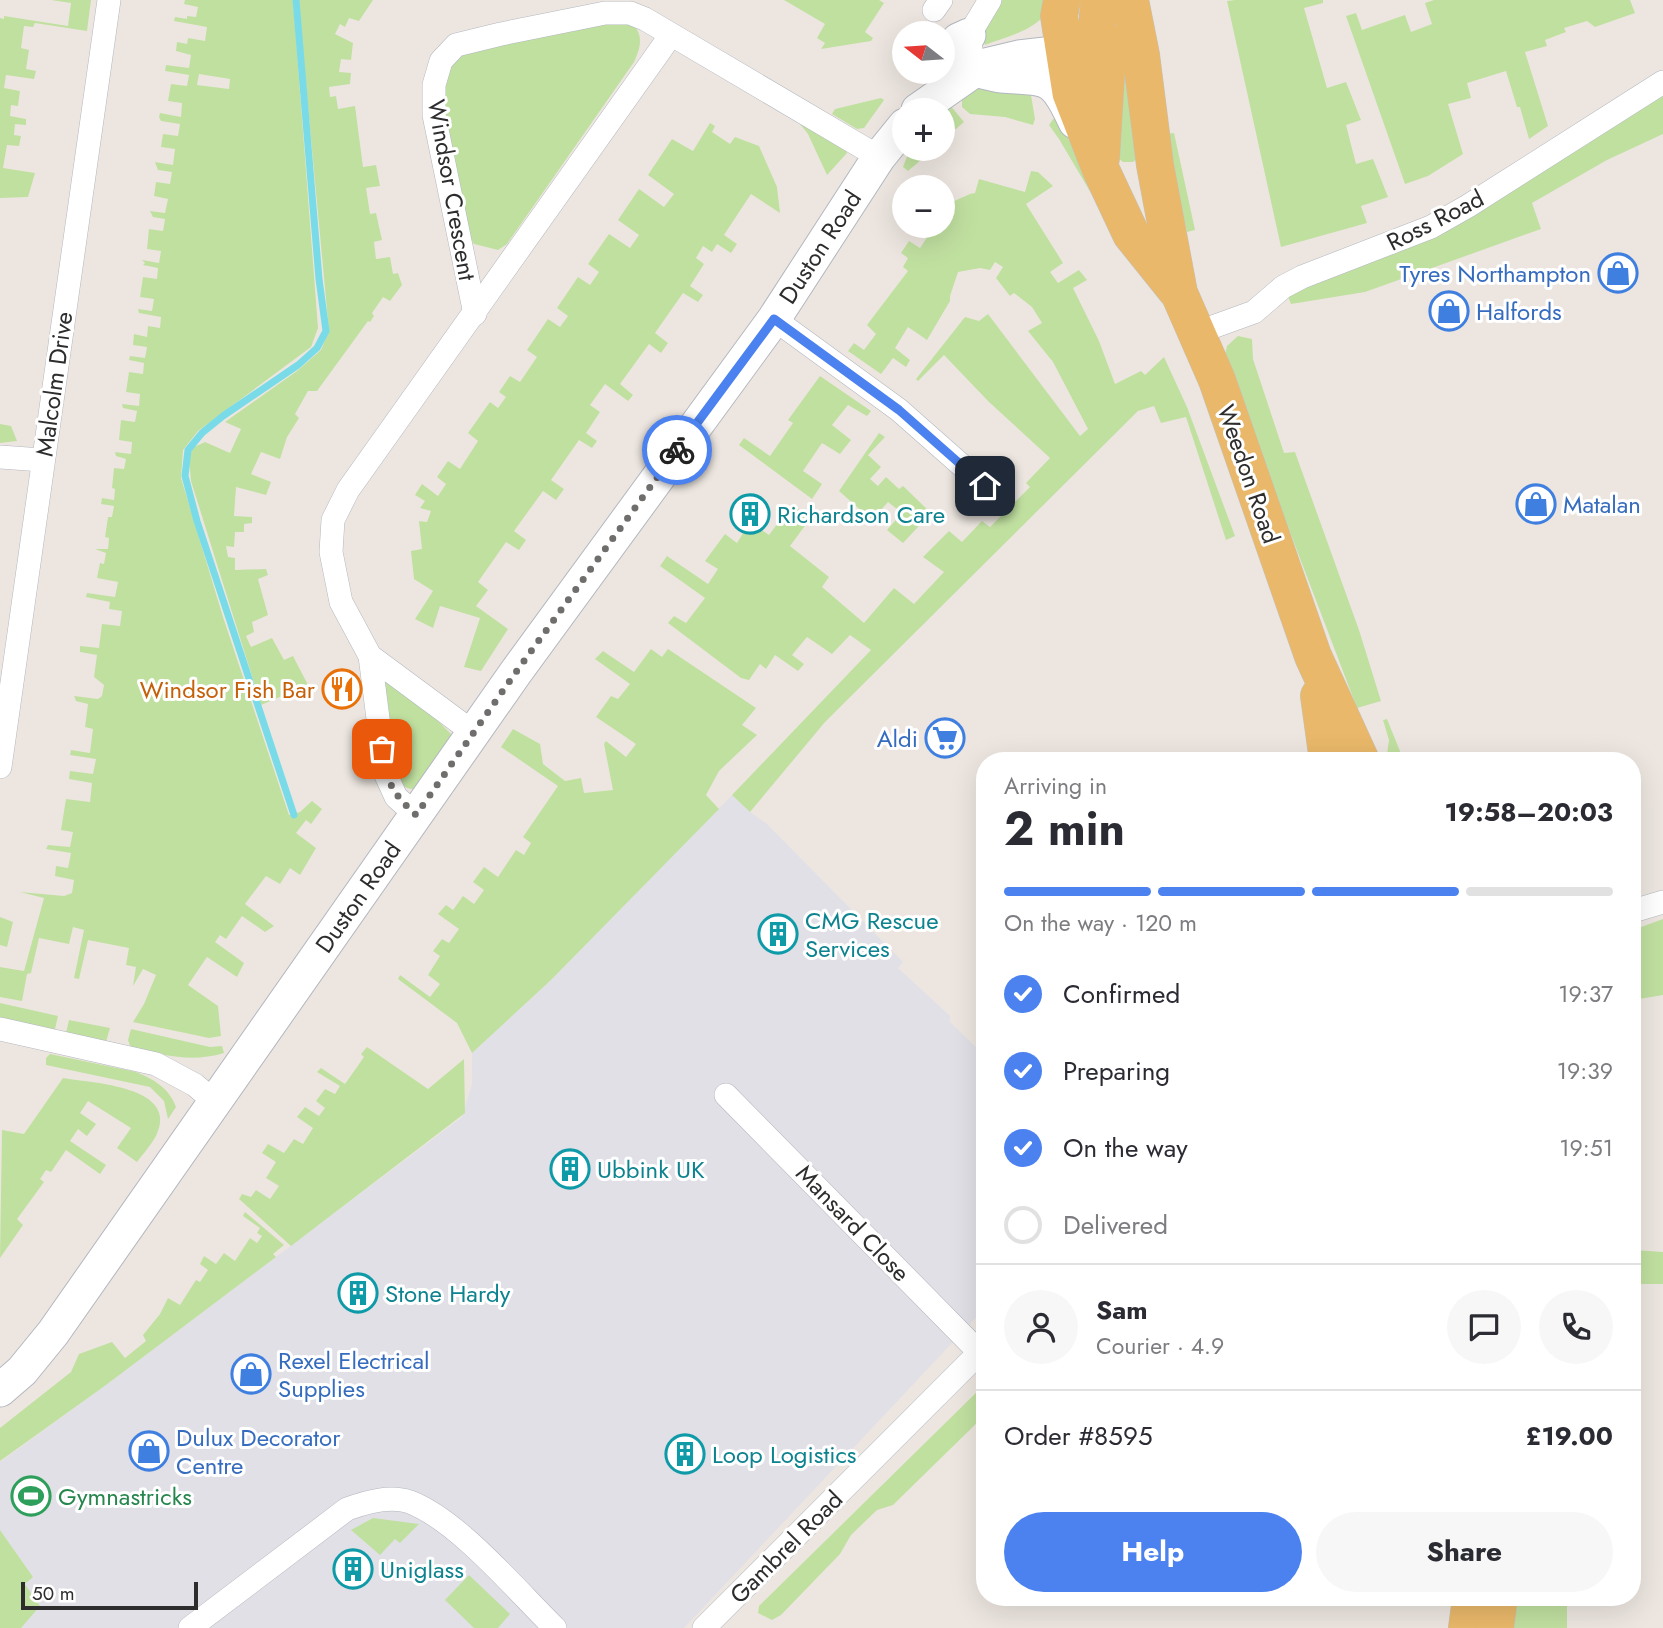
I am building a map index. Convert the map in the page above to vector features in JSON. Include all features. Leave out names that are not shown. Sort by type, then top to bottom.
[{"type":"main road","points":[[1080,62],[1097,32],[1098,0]]},
{"type":"main road","points":[[1080,62],[1137,4]]},
{"type":"main road","name":"Weedon Road","points":[[1137,4],[1154,165],[1179,293],[1217,380],[1313,656],[1357,752]]},
{"type":"main road","name":"Weedon Road","points":[[1061,8],[1080,62],[1071,93],[1102,173],[1131,234],[1179,293]]},
{"type":"main road","points":[[1080,62],[1130,74],[1146,97]]},
{"type":"main road","points":[[1102,173],[1118,177],[1144,172],[1154,165]]},
{"type":"main road","name":"Weedon Road","points":[[1313,656],[1327,752]]},
{"type":"main road","points":[[1467,1628],[1471,1606]]},
{"type":"main road","points":[[1495,1628],[1498,1606]]},
{"type":"street","name":"Malcolm Drive","points":[[0,767],[109,0]]},
{"type":"street","points":[[956,43],[969,35],[990,0]]},
{"type":"street","points":[[934,98],[978,68],[996,51],[1048,30],[1061,8]]},
{"type":"street","name":"Windsor Crescent","points":[[475,314],[434,115],[434,85],[441,61],[456,46],[605,13],[630,13],[879,157]]},
{"type":"street","name":"Windsor Crescent","points":[[416,815],[396,797],[385,773],[370,656],[341,602],[331,552],[333,520],[348,490],[671,35]]},
{"type":"street","points":[[969,35],[978,68]]},
{"type":"street","points":[[978,68],[1019,57],[1080,62]]},
{"type":"street","name":"Ross Road","points":[[1196,333],[1254,312],[1283,287],[1302,277],[1431,227],[1663,82]]},
{"type":"street","name":"Duston Road","points":[[0,1390],[22,1371],[53,1333],[516,672],[774,319],[892,141]]},
{"type":"street","points":[[774,319],[899,410],[985,486]]},
{"type":"street","points":[[0,457],[42,460]]},
{"type":"street","name":"Windsor Crescent","points":[[370,656],[474,733]]},
{"type":"street","points":[[1641,909],[1663,902]]},
{"type":"street","points":[[0,1029],[156,1064],[195,1085],[215,1102]]},
{"type":"street","name":"Mansard Close","points":[[726,1095],[976,1343]]},
{"type":"street","name":"Gambrel Road","points":[[704,1628],[976,1355]]},
{"type":"street","points":[[191,1628],[347,1509],[371,1500],[407,1501],[454,1528],[555,1628]]},
{"type":"shaded area","points":[[732,795],[767,824],[903,962],[898,968],[950,1016],[950,1022],[976,1047],[976,1318],[684,1628],[21,1628],[39,1606],[25,1584],[33,1577],[0,1530],[0,1462],[462,1117],[472,1084],[472,1053],[551,980]]},
{"type":"green space","points":[[51,0],[91,0],[87,31],[35,23],[33,27],[24,26],[21,48],[29,50],[26,69],[36,71],[34,79],[6,75],[4,88],[20,91],[18,106],[11,105],[10,116],[26,119],[26,125],[15,124],[14,135],[21,136],[19,146],[7,145],[3,168],[35,173],[28,197],[0,198],[0,18],[4,19],[4,16],[68,26],[71,3]]},
{"type":"green space","points":[[185,0],[293,0],[318,328],[311,347],[198,431],[183,450],[181,478],[223,617],[289,815],[300,812],[312,801],[322,809],[311,824],[306,820],[296,833],[316,848],[300,875],[290,868],[280,884],[266,876],[245,904],[274,926],[265,932],[242,916],[226,939],[220,935],[215,942],[244,963],[237,977],[207,957],[188,985],[218,1006],[221,1036],[209,1038],[133,1022],[156,975],[143,969],[133,986],[136,967],[126,965],[129,948],[88,940],[79,979],[74,978],[84,930],[73,927],[69,944],[39,938],[31,973],[27,974],[22,1001],[0,997],[0,967],[24,971],[44,898],[20,892],[64,896],[72,893],[74,880],[55,876],[56,866],[68,868],[71,853],[46,849],[48,845],[70,847],[73,832],[61,830],[66,799],[90,802],[92,783],[69,779],[70,771],[93,774],[96,759],[70,755],[71,750],[90,753],[93,729],[85,727],[88,704],[76,701],[74,696],[98,699],[102,696],[104,685],[94,677],[97,655],[80,652],[80,646],[99,648],[102,624],[120,626],[122,611],[109,609],[110,602],[86,597],[87,593],[115,597],[118,582],[97,578],[100,563],[104,564],[106,553],[95,549],[108,549],[109,538],[105,537],[108,517],[112,517],[114,506],[101,504],[102,498],[114,500],[114,468],[124,469],[126,459],[116,456],[115,452],[131,454],[132,442],[119,440],[121,420],[135,422],[137,411],[123,408],[122,404],[139,406],[140,394],[126,392],[129,372],[143,374],[144,363],[129,360],[130,356],[145,358],[147,347],[133,345],[134,334],[147,337],[148,326],[160,328],[161,317],[139,313],[138,309],[152,311],[154,299],[140,297],[143,277],[157,279],[158,268],[143,265],[145,263],[142,260],[159,263],[161,251],[147,249],[149,229],[163,231],[165,219],[153,217],[150,211],[165,213],[168,199],[154,196],[156,182],[170,184],[172,172],[158,170],[155,162],[173,165],[175,149],[161,147],[163,134],[178,136],[180,124],[161,121],[160,113],[181,117],[182,103],[168,101],[171,84],[187,86],[189,75],[165,71],[166,65],[189,68],[191,55],[176,51],[177,42],[187,44],[188,38],[205,41],[207,27],[174,21],[175,17],[196,17],[198,7],[184,4]],"holes":[[[199,74],[230,79],[229,89],[197,85]]]},
{"type":"green space","points":[[298,0],[373,0],[359,21],[349,18],[345,27],[340,24],[335,34],[353,43],[351,60],[341,59],[339,72],[351,73],[350,84],[329,87],[330,97],[336,96],[338,109],[355,106],[363,167],[376,165],[380,186],[366,188],[370,214],[376,213],[382,240],[374,242],[376,259],[390,257],[393,274],[398,273],[402,285],[390,301],[383,297],[372,313],[374,316],[370,322],[368,321],[317,391],[308,391],[295,414],[299,418],[287,437],[280,459],[261,452],[251,474],[271,482],[266,495],[236,487],[234,516],[252,517],[252,523],[244,524],[244,532],[235,532],[234,547],[226,546],[228,557],[235,558],[235,570],[266,569],[268,575],[258,579],[268,615],[252,622],[254,632],[246,636],[251,647],[272,638],[284,660],[293,656],[308,685],[261,705],[191,481],[189,460],[192,448],[205,442],[230,453],[241,429],[225,422],[297,371],[321,350],[329,331]]},
{"type":"green space","points":[[784,0],[879,0],[884,3],[865,32],[873,38],[871,41],[821,49],[825,43],[817,38],[825,24]]},
{"type":"green space","points":[[998,0],[1052,0],[1042,18],[1034,24],[985,45],[981,35]]},
{"type":"green space","points":[[1323,0],[1323,3],[1304,8],[1327,88],[1346,82],[1361,120],[1346,125],[1356,164],[1373,159],[1388,197],[1361,206],[1367,223],[1281,247],[1227,1]]},
{"type":"green space","points":[[1434,0],[1630,0],[1635,13],[1595,27],[1587,21],[1564,28],[1566,32],[1545,40],[1547,46],[1525,52],[1548,126],[1529,139],[1506,71],[1467,83],[1471,98],[1448,104],[1463,154],[1428,176],[1405,184],[1346,16],[1356,13],[1362,30],[1405,15],[1411,32],[1432,24],[1425,3]]},
{"type":"green space","points":[[631,22],[640,36],[634,62],[507,244],[498,250],[474,244],[469,235],[444,109],[446,68],[456,55],[588,23]]},
{"type":"green space","points":[[1117,70],[1127,77],[1140,156],[1133,162],[1123,162],[1115,156]]},
{"type":"green space","points":[[981,87],[1030,89],[1035,119],[1033,125],[1005,117],[970,114],[962,107],[962,96]]},
{"type":"green space","points":[[1663,90],[1663,134],[1607,160],[1532,203],[1541,229],[1365,292],[1291,304],[1287,294]]},
{"type":"green space","points":[[881,98],[884,100],[864,128],[857,129],[832,114],[835,109]]},
{"type":"green space","points":[[955,111],[964,122],[955,130]]},
{"type":"green space","points":[[1062,116],[1104,215],[1049,125],[1054,118]]},
{"type":"green space","points":[[803,121],[843,146],[847,153],[827,175],[808,134],[800,124]]},
{"type":"green space","points":[[710,123],[715,126],[712,132],[730,144],[735,137],[759,146],[777,187],[780,213],[751,194],[724,235],[737,244],[731,253],[717,244],[712,252],[703,246],[696,258],[704,264],[690,286],[703,295],[698,302],[683,293],[655,333],[668,343],[661,353],[649,344],[620,384],[633,395],[628,401],[605,384],[590,405],[600,412],[586,433],[597,441],[592,448],[579,440],[551,480],[564,489],[556,500],[543,491],[514,531],[526,540],[519,550],[506,542],[478,582],[488,590],[476,606],[508,629],[481,671],[464,667],[480,618],[440,606],[433,628],[415,619],[433,591],[414,579],[411,551],[422,549],[419,521],[427,522],[431,511],[420,508],[425,501],[415,495],[422,484],[438,496],[446,484],[437,477],[448,461],[460,469],[478,441],[468,433],[490,402],[498,408],[506,397],[499,392],[510,376],[520,382],[537,357],[527,350],[548,319],[560,327],[568,316],[557,308],[578,277],[590,285],[599,272],[588,264],[609,234],[630,248],[639,235],[618,220],[639,189],[664,207],[674,194],[648,175],[672,139],[693,151]]},
{"type":"green space","points":[[1174,133],[1195,230],[1187,232],[1165,134]]},
{"type":"green space","points":[[905,161],[920,161],[908,171],[903,167]]},
{"type":"green space","points":[[1031,171],[1038,172],[1053,186],[1026,204],[1063,263],[1050,272],[1058,283],[1079,270],[1087,280],[1073,288],[1099,341],[1115,384],[1141,371],[1145,375],[1164,357],[1187,407],[1235,536],[1226,540],[1186,417],[1161,423],[1154,406],[1138,411],[825,722],[750,812],[732,795],[871,650],[850,635],[832,654],[807,637],[792,655],[804,664],[798,671],[775,655],[766,669],[760,664],[749,680],[741,678],[668,623],[674,616],[686,623],[705,598],[660,566],[667,556],[708,584],[718,569],[705,561],[725,534],[737,543],[750,522],[769,535],[792,504],[810,519],[790,546],[829,577],[822,587],[864,623],[894,588],[914,604],[944,572],[923,557],[949,531],[962,542],[982,521],[990,527],[1030,487],[1026,483],[1050,458],[989,402],[944,355],[918,381],[916,379],[965,317],[979,321],[988,314],[1080,436],[1088,429],[1053,362],[1028,331],[1042,323],[1032,307],[1014,293],[1010,296],[996,278],[1003,267],[995,262],[990,270],[980,268],[958,272],[950,301],[927,340],[908,327],[895,348],[910,360],[906,367],[893,358],[881,374],[848,351],[854,343],[864,350],[876,334],[867,325],[908,271],[903,267],[908,258],[901,253],[909,241],[920,248],[927,238],[955,238],[955,201],[975,193],[979,179],[1025,192]]},
{"type":"green space","points":[[1238,336],[1252,339],[1253,359],[1284,453],[1295,452],[1359,630],[1381,701],[1357,708],[1224,359],[1227,346]]},
{"type":"green space","points":[[820,376],[871,411],[867,416],[848,405],[832,425],[851,440],[840,454],[822,443],[803,471],[822,484],[812,499],[739,445],[744,438],[770,456],[793,423],[788,420]]},
{"type":"green space","points":[[0,424],[11,426],[17,441],[0,443]]},
{"type":"green space","points":[[879,433],[885,437],[868,455],[881,467],[870,479],[878,486],[886,477],[899,489],[903,486],[931,513],[903,543],[887,530],[902,513],[888,502],[872,520],[839,491]]},
{"type":"green space","points":[[651,649],[662,657],[668,649],[756,708],[742,725],[757,735],[719,771],[706,795],[719,809],[551,980],[472,1053],[457,1023],[398,979],[400,975],[430,997],[440,984],[428,975],[440,956],[433,951],[442,939],[449,943],[459,929],[438,914],[446,905],[453,910],[463,896],[474,904],[484,890],[473,882],[484,867],[498,877],[516,850],[524,855],[531,843],[523,837],[558,786],[501,747],[513,729],[540,744],[543,764],[565,781],[581,778],[584,793],[613,790],[604,744],[606,741],[626,757],[636,744],[596,717],[611,696],[618,699],[630,684],[595,659],[603,651],[634,672]]},
{"type":"green space","points":[[386,681],[431,714],[451,734],[451,740],[419,788],[406,788],[396,779],[380,685]]},
{"type":"green space","points":[[1387,719],[1400,752],[1387,752],[1389,740],[1383,720]]},
{"type":"green space","points":[[0,917],[13,922],[7,947],[0,945]]},
{"type":"green space","points":[[1663,919],[1663,995],[1641,999],[1641,927]]},
{"type":"green space","points":[[0,1003],[58,1016],[55,1029],[51,1031],[0,1020]]},
{"type":"green space","points":[[69,1020],[110,1028],[105,1045],[66,1033]]},
{"type":"green space","points":[[131,1029],[210,1047],[222,1046],[224,1053],[189,1058],[131,1048],[128,1040]]},
{"type":"green space","points":[[367,1047],[428,1089],[464,1059],[465,1113],[291,1246],[239,1199],[242,1194],[251,1197],[256,1190],[270,1199],[279,1186],[266,1178],[276,1162],[262,1153],[268,1144],[284,1153],[294,1139],[303,1144],[313,1128],[297,1117],[305,1107],[319,1116],[325,1108],[316,1101],[325,1089],[335,1094],[340,1086],[317,1072],[321,1068],[345,1084],[364,1057],[361,1054]]},
{"type":"green space","points":[[50,1054],[136,1072],[160,1085],[176,1107],[168,1119],[164,1101],[150,1087],[46,1065],[46,1058]]},
{"type":"green space","points":[[63,1078],[112,1085],[145,1097],[156,1107],[160,1119],[156,1136],[137,1162],[117,1148],[131,1128],[88,1101],[80,1113],[96,1124],[87,1136],[78,1129],[70,1141],[106,1165],[100,1174],[66,1150],[51,1172],[46,1170],[40,1179],[44,1182],[17,1219],[23,1225],[0,1258],[2,1130],[24,1134]]},
{"type":"green space","points":[[245,1212],[284,1245],[273,1254],[276,1257],[0,1461],[0,1428],[71,1372],[79,1354],[112,1342],[125,1358],[146,1341],[143,1335],[160,1314],[168,1298],[180,1305],[196,1280],[200,1282],[208,1270],[200,1264],[204,1256],[216,1264],[224,1253],[235,1261],[250,1238],[257,1243],[262,1236],[257,1233],[260,1228],[243,1216]]},
{"type":"green space","points":[[1641,1251],[1663,1252],[1663,1284],[1641,1284]]},
{"type":"green space","points":[[976,1393],[976,1424],[893,1505],[877,1510],[851,1535],[840,1554],[781,1615],[772,1620],[758,1613],[759,1606]]},
{"type":"green space","points":[[373,1518],[419,1524],[400,1543],[395,1539],[380,1555],[351,1530]]},
{"type":"green space","points":[[0,1530],[33,1577],[25,1584],[40,1606],[21,1628],[0,1628]]},
{"type":"green space","points":[[469,1575],[510,1614],[498,1628],[474,1628],[445,1600]]},
{"type":"green space","points":[[1504,1606],[1567,1606],[1567,1628],[1502,1628]]},
{"type":"waterway","points":[[294,815],[197,521],[185,476],[188,450],[202,433],[298,365],[317,348],[326,331],[319,279],[296,0]]},
{"type":"way so far","points":[[382,749],[385,773],[396,797],[416,815],[677,450]]},
{"type":"place","name":"Tyres Northampton","points":[[1618,273]]},
{"type":"place","name":"Halfords","points":[[1449,311]]},
{"type":"place","name":"Matalan","points":[[1536,504]]},
{"type":"place","name":"Richardson Care","points":[[750,514]]},
{"type":"place","name":"Windsor Fish Bar","points":[[342,689]]},
{"type":"place","name":"Aldi","points":[[945,738]]},
{"type":"place","name":"CMG Rescue Services","points":[[778,934]]},
{"type":"place","name":"Ubbink UK","points":[[570,1169]]},
{"type":"place","name":"Stone Hardy","points":[[358,1293]]},
{"type":"place","name":"Rexel Electrical Supplies","points":[[251,1374]]},
{"type":"place","name":"Dulux Decorator Centre","points":[[149,1451]]},
{"type":"place","name":"Loop Logistics","points":[[685,1454]]},
{"type":"place","name":"Gymnastricks","points":[[31,1496]]},
{"type":"place","name":"Uniglass","points":[[353,1569]]},
{"type":"route","points":[[677,450],[774,319],[899,410],[985,486]]}]
